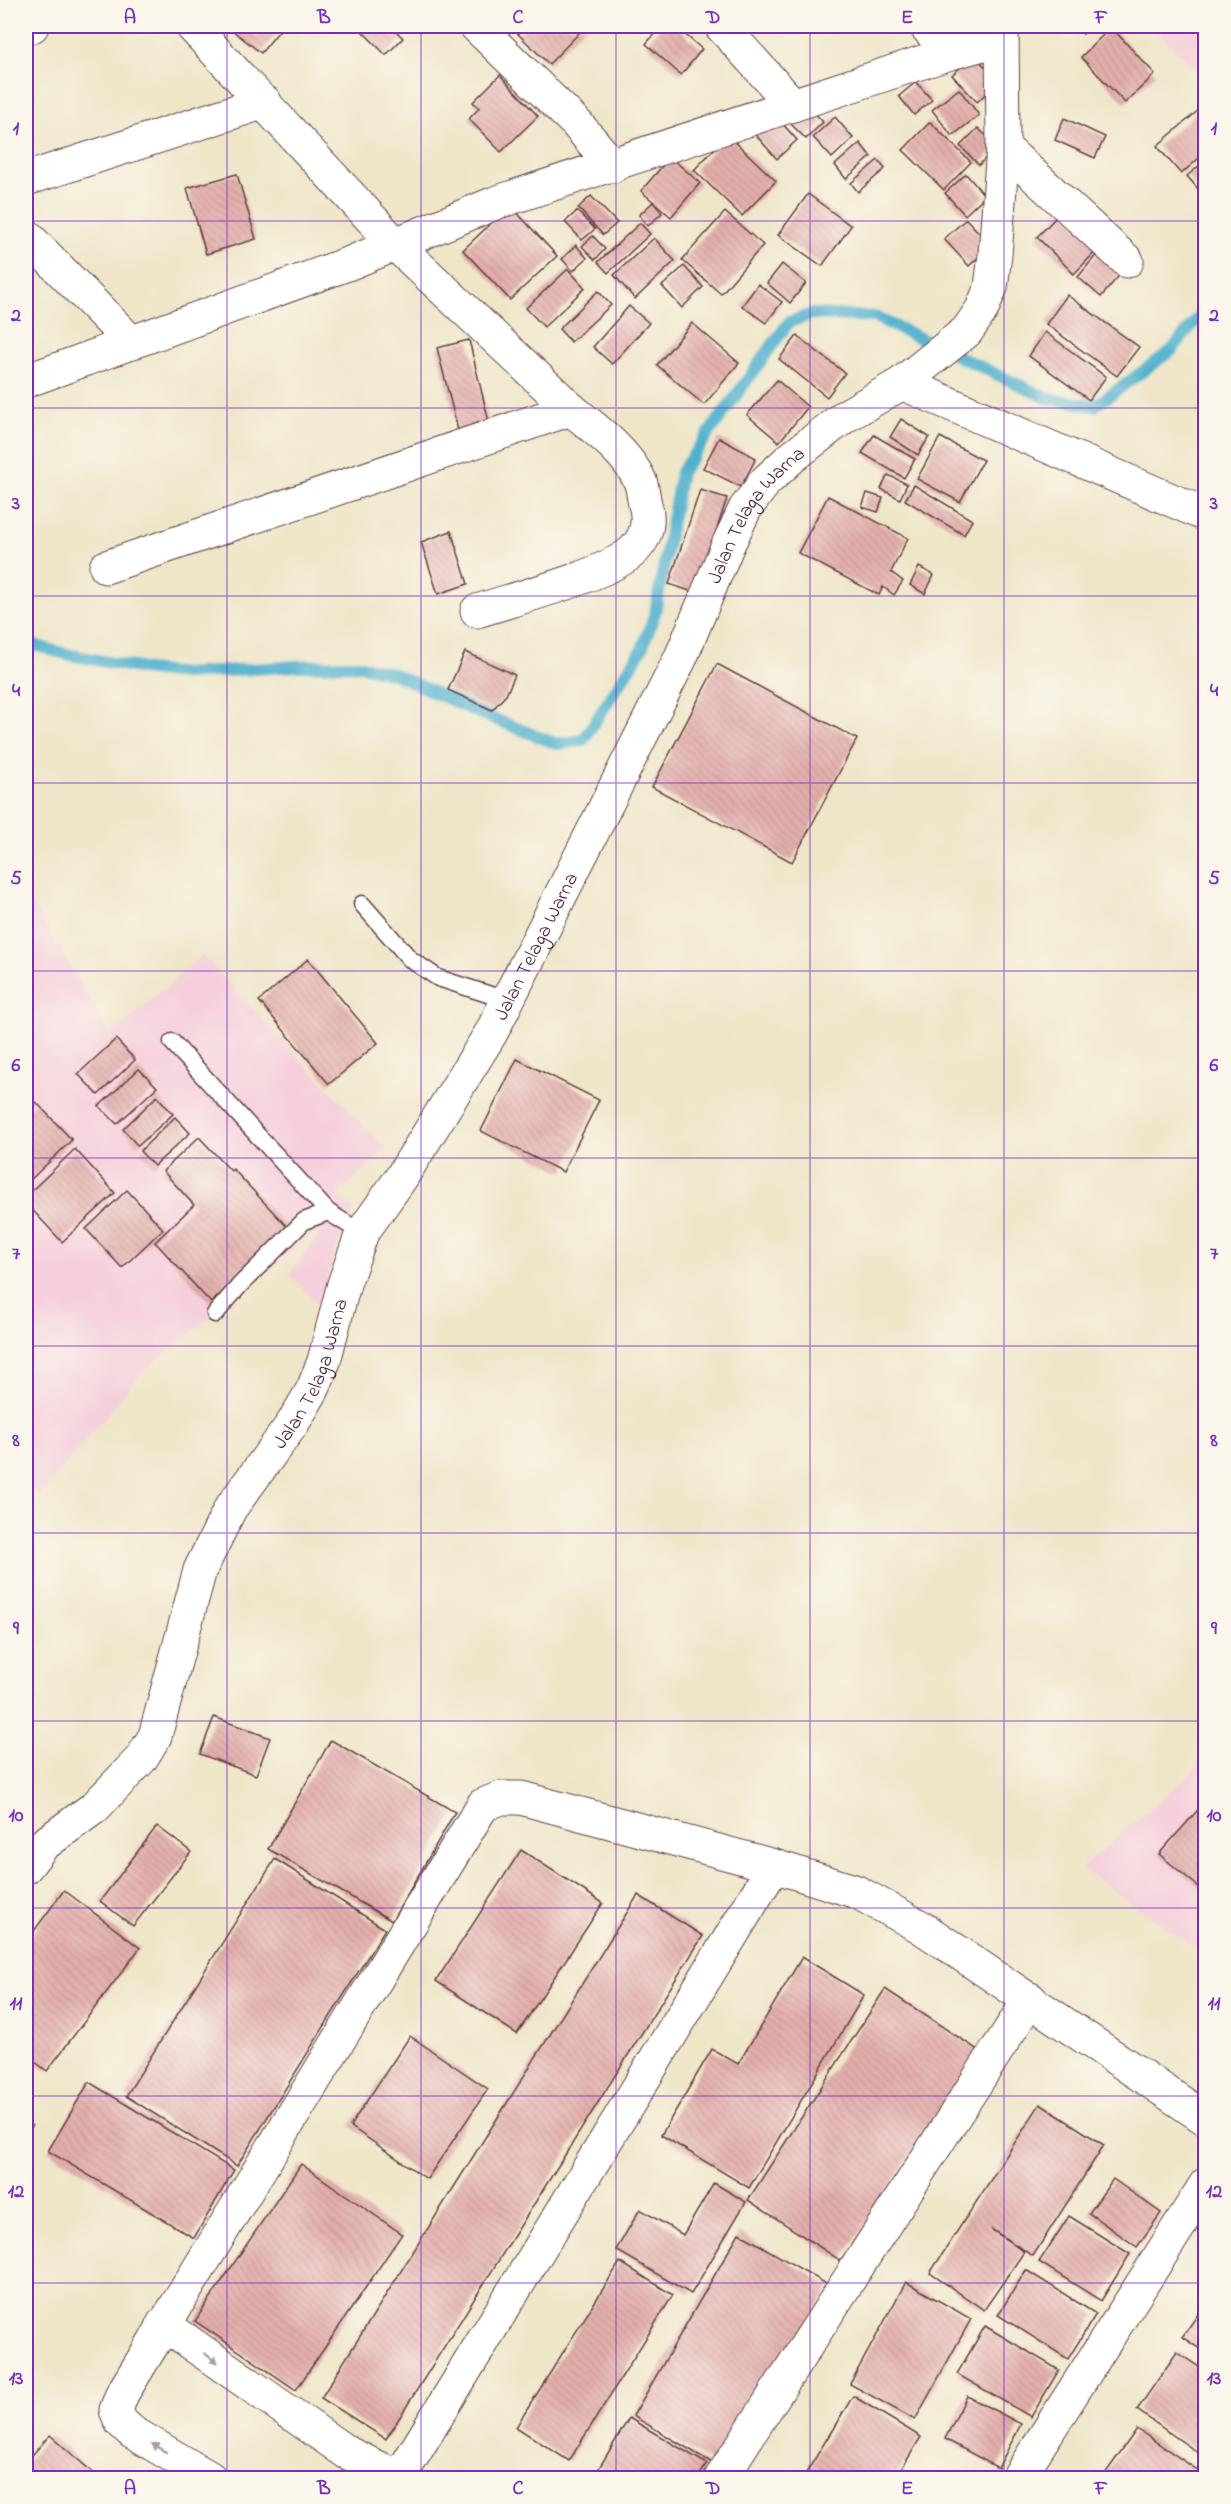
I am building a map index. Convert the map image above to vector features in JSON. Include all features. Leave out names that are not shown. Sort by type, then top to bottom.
[{"type":"street","points":[[26,28],[32,26]]},
{"type":"street","points":[[192,26],[395,244],[571,409],[600,433],[623,457],[640,481],[648,513],[646,534],[633,550],[613,565],[477,612]]},
{"type":"street","points":[[476,26],[577,124],[613,165]]},
{"type":"street","points":[[721,26],[793,105]]},
{"type":"street","points":[[926,26],[950,53]]},
{"type":"street","points":[[26,381],[350,263],[484,207],[950,53],[1001,32]]},
{"type":"street","name":"Jalan Telaga Warna","points":[[31,1846],[95,1807],[141,1759],[155,1736],[200,1570],[231,1509],[293,1423],[313,1389],[324,1361],[344,1284],[362,1233],[401,1178],[479,1053],[681,657],[745,509],[766,481],[816,437],[911,376],[967,331],[982,309],[991,287],[1003,147],[1001,32]]},
{"type":"street","points":[[26,178],[265,102]]},
{"type":"street","points":[[1003,147],[1127,261]]},
{"type":"street","points":[[26,235],[132,343]]},
{"type":"street","points":[[911,376],[1199,503]]},
{"type":"street","points":[[106,567],[571,409]]},
{"type":"street","points":[[210,2478],[132,2432],[121,2422],[116,2410],[122,2394],[483,1805],[501,1798],[521,1798],[774,1866],[857,1892],[921,1927],[1206,2119]]},
{"type":"street","points":[[163,2324],[346,2452],[366,2471],[400,2478],[774,1866]]},
{"type":"street","points":[[722,2478],[1030,2000]]},
{"type":"street","points":[[1018,2478],[1206,2184]]},
{"type":"lane","points":[[362,904],[410,959],[438,978],[506,1000]]},
{"type":"lane","points":[[172,1042],[328,1212],[362,1233]]},
{"type":"lane","points":[[215,1314],[240,1285],[304,1221],[328,1212]]},
{"type":"shaded area","points":[[1151,26],[1205,26],[1205,79]]},
{"type":"shaded area","points":[[26,893],[111,1035],[202,955],[386,1149],[338,1194],[354,1209],[335,1250],[320,1306],[289,1274],[319,1236],[315,1230],[278,1263],[144,1370],[39,1497],[26,1481]]},
{"type":"shaded area","points":[[1205,1757],[1205,1955],[1081,1868],[1188,1776]]},
{"type":"building","points":[[227,26],[283,26],[261,53]]},
{"type":"building","points":[[357,26],[391,26],[403,38],[386,55]]},
{"type":"building","points":[[525,26],[586,26],[549,64],[518,34]]},
{"type":"building","points":[[661,26],[675,26],[702,49],[681,75],[646,44]]},
{"type":"building","points":[[1073,26],[1091,26],[1083,34]]},
{"type":"building","points":[[1111,27],[1155,74],[1125,103],[1081,57]]},
{"type":"building","points":[[974,55],[999,81],[977,102],[952,75]]},
{"type":"building","points":[[500,75],[538,116],[501,152],[469,119],[479,108],[473,102]]},
{"type":"building","points":[[916,82],[932,100],[914,115],[899,96]]},
{"type":"building","points":[[959,89],[979,115],[952,136],[932,110]]},
{"type":"building","points":[[806,104],[823,122],[806,139],[788,121]]},
{"type":"building","points":[[1200,109],[1206,115],[1206,152],[1181,174],[1157,146]]},
{"type":"building","points":[[774,114],[797,140],[777,159],[753,132]]},
{"type":"building","points":[[835,117],[853,138],[832,158],[813,137]]},
{"type":"building","points":[[1064,118],[1105,137],[1095,158],[1055,140]]},
{"type":"building","points":[[930,122],[971,162],[944,190],[903,150]]},
{"type":"building","points":[[978,128],[997,146],[979,165],[960,146]]},
{"type":"building","points":[[728,135],[776,181],[742,216],[694,170]]},
{"type":"building","points":[[860,143],[871,157],[846,179],[835,165]]},
{"type":"building","points":[[670,157],[700,183],[671,217],[641,191]]},
{"type":"building","points":[[878,160],[885,169],[858,192],[851,183]]},
{"type":"building","points":[[1206,160],[1206,187],[1200,191],[1187,176]]},
{"type":"building","points":[[237,174],[256,239],[206,254],[187,188]]},
{"type":"building","points":[[966,174],[985,196],[965,215],[945,193]]},
{"type":"building","points":[[808,194],[851,226],[822,266],[778,235]]},
{"type":"building","points":[[591,196],[617,223],[603,235],[578,208]]},
{"type":"building","points":[[653,202],[662,213],[648,226],[639,215]]},
{"type":"building","points":[[510,205],[557,256],[510,300],[463,250]]},
{"type":"building","points":[[1063,210],[1100,247],[1074,274],[1037,237]]},
{"type":"building","points":[[577,211],[595,229],[582,240],[565,222]]},
{"type":"building","points":[[725,212],[763,245],[721,294],[682,260]]},
{"type":"building","points":[[966,219],[991,245],[969,266],[944,239]]},
{"type":"building","points":[[640,223],[650,234],[608,273],[598,262]]},
{"type":"building","points":[[593,236],[605,249],[595,260],[582,246]]},
{"type":"building","points":[[654,238],[675,261],[635,299],[614,275]]},
{"type":"building","points":[[576,245],[587,258],[573,271],[562,259]]},
{"type":"building","points":[[1098,253],[1122,272],[1101,297],[1078,277]]},
{"type":"building","points":[[782,264],[806,283],[790,303],[767,283]]},
{"type":"building","points":[[684,266],[703,287],[682,308],[662,286]]},
{"type":"building","points":[[568,269],[585,288],[544,327],[526,308]]},
{"type":"building","points":[[758,284],[782,302],[766,323],[742,306]]},
{"type":"building","points":[[598,291],[611,305],[571,342],[559,329]]},
{"type":"building","points":[[1067,295],[1139,347],[1117,376],[1046,324]]},
{"type":"building","points":[[629,306],[649,323],[612,364],[593,347]]},
{"type":"building","points":[[692,323],[739,363],[704,405],[657,365]]},
{"type":"building","points":[[1045,332],[1106,377],[1089,400],[1029,356]]},
{"type":"building","points":[[797,336],[845,373],[827,397],[779,359]]},
{"type":"building","points":[[469,340],[490,426],[459,434],[437,348]]},
{"type":"building","points":[[777,380],[808,407],[779,442],[747,415]]},
{"type":"building","points":[[901,419],[929,437],[918,455],[890,437]]},
{"type":"building","points":[[874,435],[915,459],[904,478],[862,453]]},
{"type":"building","points":[[940,437],[983,460],[960,502],[917,479]]},
{"type":"building","points":[[719,438],[756,458],[741,487],[703,468]]},
{"type":"building","points":[[888,475],[907,484],[900,499],[881,489]]},
{"type":"building","points":[[914,485],[972,520],[964,535],[905,500]]},
{"type":"building","points":[[700,490],[727,498],[696,593],[669,584]]},
{"type":"building","points":[[867,493],[883,498],[878,512],[862,507]]},
{"type":"building","points":[[828,496],[908,538],[891,572],[903,581],[894,595],[883,587],[879,595],[798,553]]},
{"type":"building","points":[[451,531],[468,584],[438,594],[421,542]]},
{"type":"building","points":[[919,567],[934,575],[925,594],[910,585]]},
{"type":"building","points":[[465,652],[515,675],[506,695],[492,710],[448,690]]},
{"type":"building","points":[[717,664],[857,739],[792,862],[652,787]]},
{"type":"building","points":[[308,959],[378,1043],[329,1084],[259,1001]]},
{"type":"building","points":[[116,1039],[135,1060],[98,1095],[78,1074]]},
{"type":"building","points":[[517,1059],[599,1100],[563,1172],[481,1131]]},
{"type":"building","points":[[139,1069],[157,1087],[117,1124],[99,1106]]},
{"type":"building","points":[[157,1096],[173,1114],[138,1146],[123,1129]]},
{"type":"building","points":[[36,1102],[72,1140],[26,1184],[26,1111]]},
{"type":"building","points":[[175,1117],[190,1133],[154,1166],[140,1151]]},
{"type":"building","points":[[199,1137],[231,1171],[233,1169],[289,1229],[211,1303],[155,1242],[194,1205],[163,1171]]},
{"type":"building","points":[[75,1149],[115,1193],[62,1242],[26,1203],[26,1196]]},
{"type":"building","points":[[127,1190],[163,1229],[122,1268],[86,1229]]},
{"type":"building","points":[[214,1717],[270,1738],[256,1775],[200,1754]]},
{"type":"building","points":[[331,1740],[455,1812],[392,1921],[268,1849]]},
{"type":"building","points":[[1206,1801],[1206,1893],[1159,1854]]},
{"type":"building","points":[[157,1826],[191,1852],[133,1926],[100,1901]]},
{"type":"building","points":[[521,1850],[603,1903],[517,2034],[436,1981]]},
{"type":"building","points":[[275,1859],[385,1929],[237,2166],[126,2096]]},
{"type":"building","points":[[64,1890],[140,1948],[47,2071],[26,2055],[26,1942]]},
{"type":"building","points":[[638,1895],[703,1936],[386,2439],[321,2398]]},
{"type":"building","points":[[802,1957],[864,1995],[749,2188],[661,2135],[712,2049],[738,2064]]},
{"type":"building","points":[[885,1989],[978,2050],[841,2261],[748,2200]]},
{"type":"building","points":[[410,2036],[488,2089],[427,2179],[350,2126]]},
{"type":"building","points":[[89,2082],[234,2170],[194,2238],[48,2151]]},
{"type":"building","points":[[1040,2104],[1104,2145],[1033,2256],[991,2229],[1024,2252],[984,2310],[930,2273]]},
{"type":"building","points":[[26,2121],[32,2126],[26,2134]]},
{"type":"building","points":[[301,2164],[402,2234],[296,2390],[195,2321]]},
{"type":"building","points":[[1113,2179],[1161,2213],[1137,2247],[1089,2213]]},
{"type":"building","points":[[714,2183],[746,2202],[691,2294],[616,2250],[640,2209],[683,2235]]},
{"type":"building","points":[[1069,2216],[1130,2254],[1101,2301],[1039,2262]]},
{"type":"building","points":[[739,2233],[830,2286],[724,2470],[633,2416]]},
{"type":"building","points":[[620,2262],[673,2295],[569,2461],[516,2427]]},
{"type":"building","points":[[1026,2270],[1096,2314],[1068,2359],[998,2315]]},
{"type":"building","points":[[906,2282],[971,2319],[915,2420],[850,2384]]},
{"type":"building","points":[[1206,2303],[1206,2353],[1182,2337]]},
{"type":"building","points":[[985,2326],[1059,2370],[1031,2417],[957,2374]]},
{"type":"building","points":[[1177,2352],[1206,2372],[1206,2445],[1200,2454],[1137,2410]]},
{"type":"building","points":[[853,2396],[921,2437],[896,2478],[803,2478]]},
{"type":"building","points":[[967,2396],[1021,2424],[998,2468],[945,2439]]},
{"type":"building","points":[[629,2418],[707,2464],[698,2478],[593,2478]]},
{"type":"building","points":[[1137,2429],[1206,2476],[1206,2478],[1102,2478]]},
{"type":"building","points":[[50,2435],[99,2478],[26,2478],[26,2462]]},
{"type":"waterway","points":[[26,643],[66,654],[148,670],[184,674],[295,666],[358,665],[394,674],[479,713],[557,744],[583,740],[642,649],[655,613],[681,472],[789,322],[812,314],[875,317],[1047,398],[1095,406],[1172,350],[1206,308]]}]
